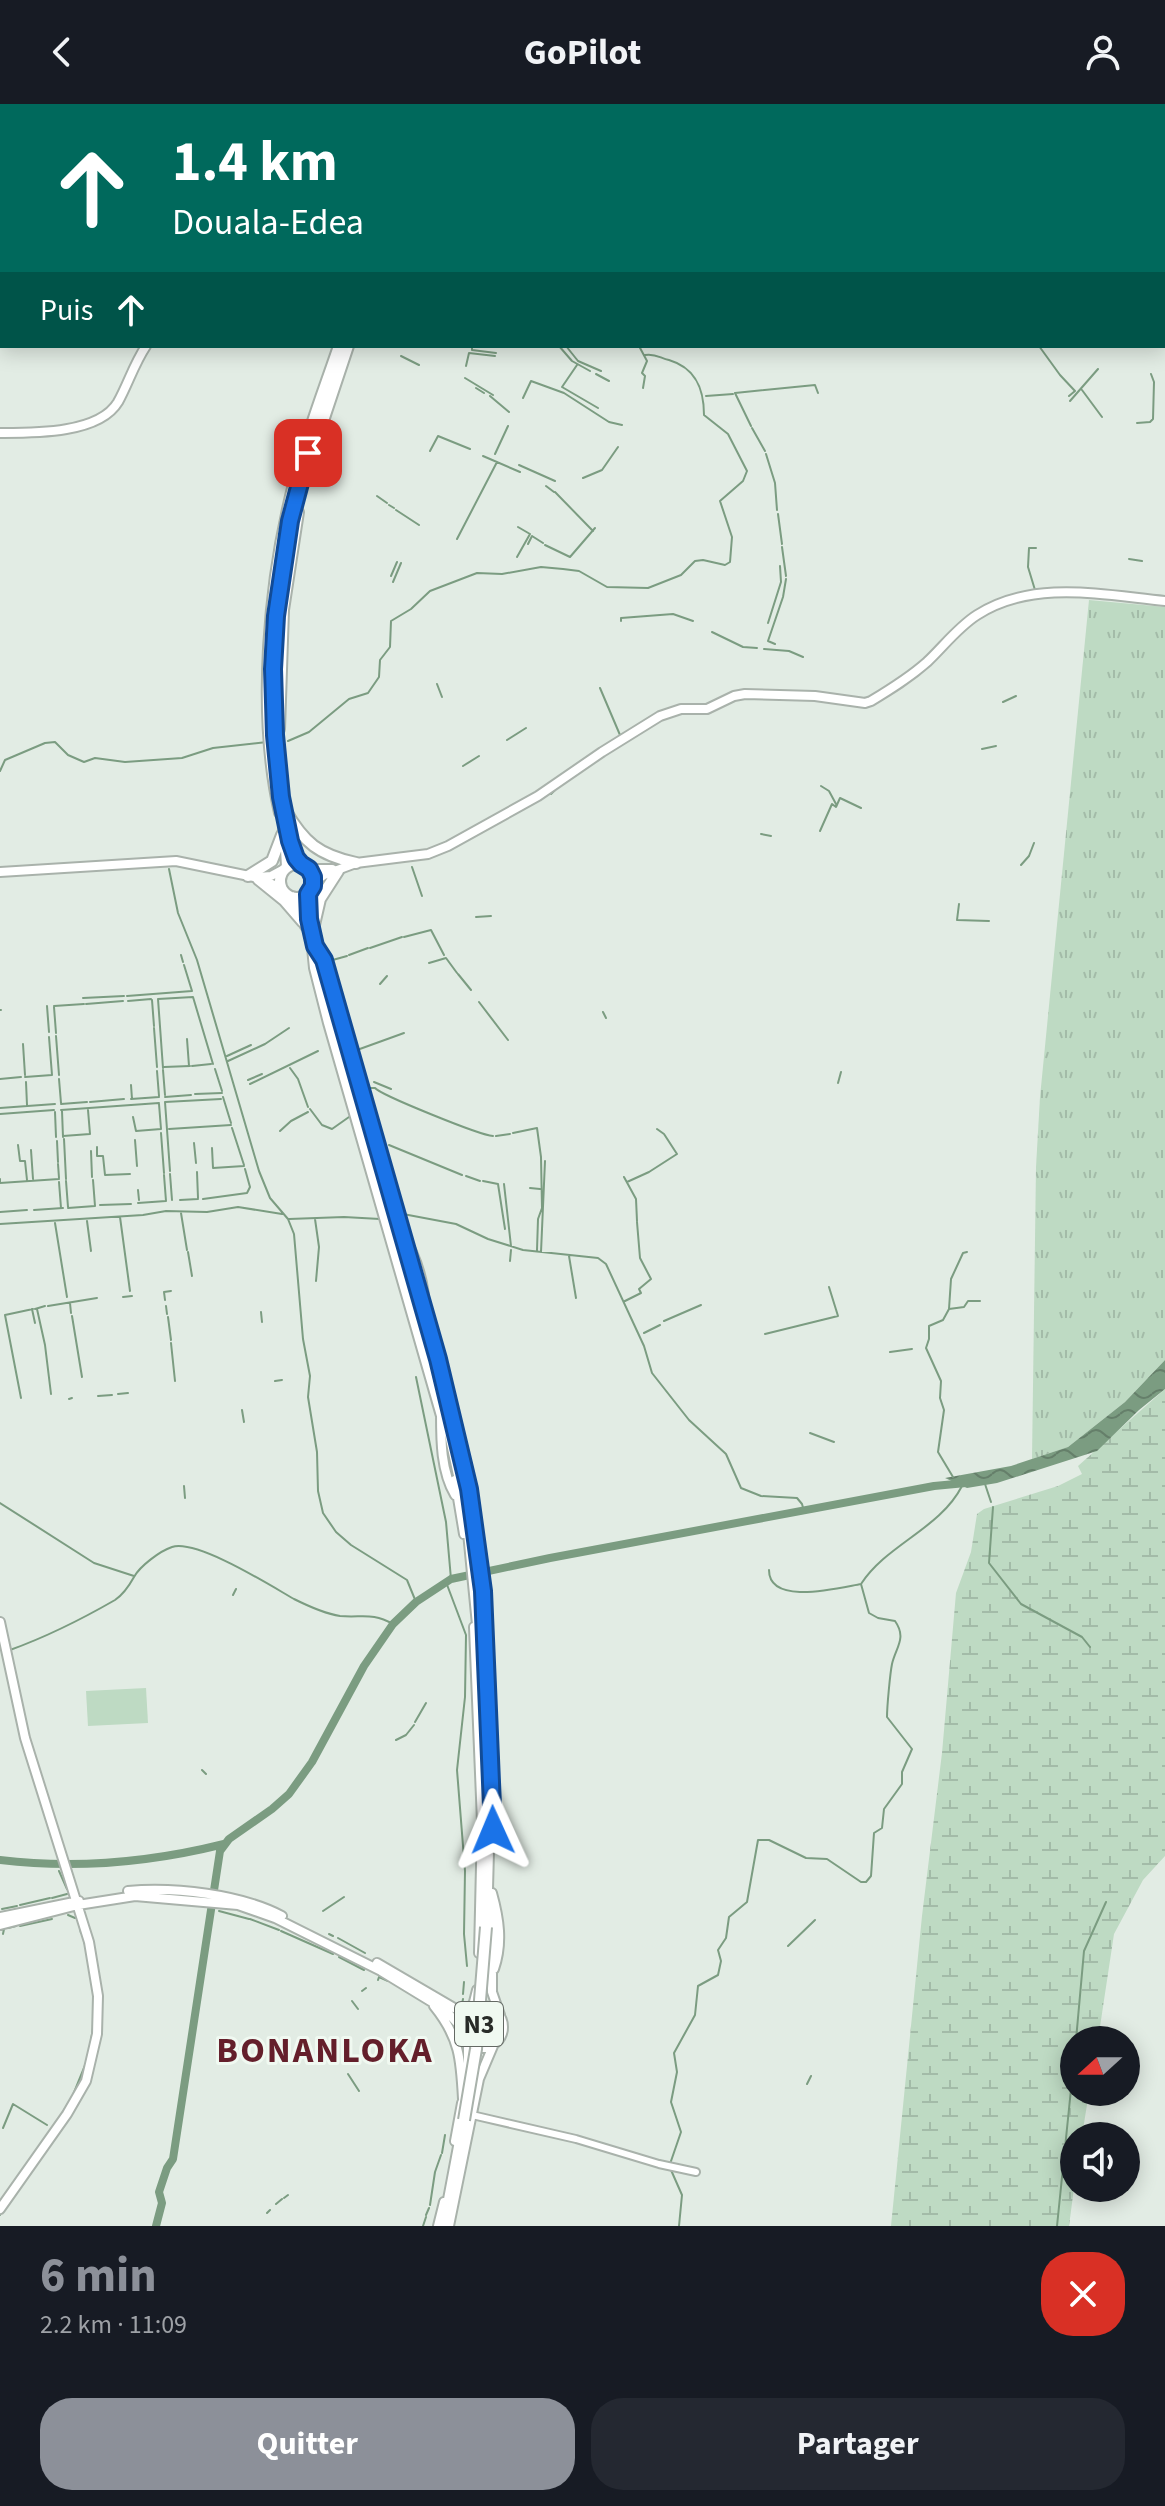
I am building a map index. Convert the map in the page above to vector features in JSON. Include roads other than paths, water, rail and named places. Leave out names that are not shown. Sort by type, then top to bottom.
[{"type":"highway","name":"N3","points":[[314,944],[292,897],[282,888],[280,880],[286,868],[273,669],[282,572],[302,475],[342,348]]},
{"type":"highway","name":"N3","points":[[281,797],[290,841],[305,867],[311,888],[309,919],[319,966],[434,1361],[461,1481],[473,1556],[483,1676],[488,1809],[486,1927],[468,2118],[444,2226]]},
{"type":"highway","points":[[285,810],[311,846],[327,855],[356,863]]},
{"type":"highway","points":[[283,829],[272,861],[254,877],[284,900],[305,924]]},
{"type":"highway","points":[[286,868],[305,867]]},
{"type":"highway","points":[[314,944],[318,905],[326,886],[339,870]]},
{"type":"highway","points":[[292,897],[311,888]]},
{"type":"main road","points":[[0,433],[39,432],[85,425],[102,419],[118,403],[145,348]]},
{"type":"main road","points":[[285,810],[279,686],[288,569],[304,491],[342,348]]},
{"type":"main road","name":"N3","points":[[283,829],[273,779],[267,669],[278,561],[293,484],[311,424],[342,348]]},
{"type":"main road","points":[[311,888],[356,863],[428,854],[448,846],[538,796],[647,724],[681,709],[707,709],[745,694],[815,696],[865,703],[909,677],[974,617],[1007,602],[1045,592],[1165,601]]},
{"type":"main road","points":[[0,872],[176,861],[254,877],[282,888]]},
{"type":"main road","points":[[305,867],[339,870]]},
{"type":"main road","points":[[254,877],[271,876],[286,868]]},
{"type":"main road","points":[[314,944],[324,960],[425,1313],[466,1476],[473,1556]]},
{"type":"main road","points":[[314,944],[313,963],[328,1023],[441,1414],[473,1556]]},
{"type":"main road","points":[[468,2118],[480,2072],[503,2032],[491,1977],[491,1764],[477,1592]]},
{"type":"main road","points":[[461,2027],[477,1990],[482,1822],[477,1592]]},
{"type":"main road","points":[[0,1622],[25,1738],[89,1942],[98,1992],[97,2034],[92,2063],[82,2088],[0,2209]]},
{"type":"main road","points":[[0,1917],[135,1896],[196,1898],[268,1908],[385,1967],[451,2006],[467,2012],[485,2006],[500,2015]]},
{"type":"main road","points":[[225,1901],[275,1918],[381,1971],[445,2010],[461,2027],[468,2043],[469,2061],[444,2226]]},
{"type":"main road","points":[[0,1925],[77,1903]]},
{"type":"main road","points":[[451,2006],[467,2003],[477,1990]]},
{"type":"main road","points":[[428,2000],[448,2024],[456,2041],[461,2059],[463,2099]]},
{"type":"main road","points":[[468,2043],[480,2049],[493,2046]]},
{"type":"street","points":[[468,2118],[576,2139],[696,2172]]},
{"type":"water","points":[[1165,1360],[1165,1389],[1097,1451],[997,1483],[967,1488],[945,1478],[1011,1466],[1068,1447],[1125,1402]]},
{"type":"waterway","points":[[870,104],[878,104]]},
{"type":"waterway","points":[[472,348],[496,353]]},
{"type":"waterway","points":[[561,348],[572,361],[590,371]]},
{"type":"waterway","points":[[568,348],[578,361],[601,371]]},
{"type":"waterway","points":[[640,348],[647,361],[642,373],[645,376],[643,388]]},
{"type":"waterway","points":[[1040,348],[1075,391],[1069,396]]},
{"type":"waterway","points":[[466,366],[469,353],[495,356]]},
{"type":"waterway","points":[[288,741],[309,732],[349,699],[368,693],[379,677],[380,660],[390,647],[391,621],[411,609],[430,591],[477,573],[502,574],[541,567],[579,571],[607,587],[648,588],[681,575],[695,561],[725,565],[730,562],[732,537],[720,501],[743,481],[747,471],[728,434],[704,415],[700,388],[692,374],[678,364],[655,355],[645,355]]},
{"type":"waterway","points":[[401,356],[419,365]]},
{"type":"waterway","points":[[577,365],[562,387],[598,408]]},
{"type":"waterway","points":[[1070,401],[1098,369]]},
{"type":"waterway","points":[[596,374],[609,381]]},
{"type":"waterway","points":[[1137,423],[1153,419],[1154,382],[1151,374]]},
{"type":"waterway","points":[[465,378],[493,395]]},
{"type":"waterway","points":[[523,398],[531,381],[564,393],[609,422],[622,425]]},
{"type":"waterway","points":[[751,426],[735,393],[815,385],[818,393]]},
{"type":"waterway","points":[[476,388],[484,393]]},
{"type":"waterway","points":[[1082,390],[1102,417]]},
{"type":"waterway","points":[[706,396],[733,394]]},
{"type":"waterway","points":[[490,396],[509,412]]},
{"type":"waterway","points":[[495,454],[508,426]]},
{"type":"waterway","points":[[752,428],[765,451]]},
{"type":"waterway","points":[[430,451],[438,436],[470,449]]},
{"type":"waterway","points":[[583,478],[602,470],[618,447]]},
{"type":"waterway","points":[[766,454],[775,483],[777,510]]},
{"type":"waterway","points":[[483,456],[520,472]]},
{"type":"waterway","points":[[457,539],[497,462]]},
{"type":"waterway","points":[[519,465],[555,481]]},
{"type":"waterway","points":[[546,486],[554,492]]},
{"type":"waterway","points":[[555,492],[593,531]]},
{"type":"waterway","points":[[377,496],[387,503]]},
{"type":"waterway","points":[[389,505],[394,508]]},
{"type":"waterway","points":[[396,510],[419,525]]},
{"type":"waterway","points":[[778,514],[782,544]]},
{"type":"waterway","points":[[517,557],[530,534],[518,527]]},
{"type":"waterway","points":[[545,545],[570,557],[595,528]]},
{"type":"waterway","points":[[528,544],[532,536],[543,543]]},
{"type":"waterway","points":[[782,547],[786,576]]},
{"type":"waterway","points":[[1035,590],[1028,567],[1029,548],[1036,548]]},
{"type":"waterway","points":[[1129,559],[1142,561]]},
{"type":"waterway","points":[[391,576],[397,562]]},
{"type":"waterway","points":[[393,582],[401,563]]},
{"type":"waterway","points":[[768,623],[781,582],[780,566]]},
{"type":"waterway","points":[[775,644],[768,641],[786,579]]},
{"type":"waterway","points":[[621,621],[621,618],[673,614],[693,621]]},
{"type":"waterway","points":[[712,632],[743,647],[757,648]]},
{"type":"waterway","points":[[764,649],[789,651],[803,657]]},
{"type":"waterway","points":[[437,684],[442,697]]},
{"type":"waterway","points":[[600,688],[620,735]]},
{"type":"waterway","points":[[1003,702],[1016,696]]},
{"type":"waterway","points":[[507,740],[526,728]]},
{"type":"waterway","points":[[0,771],[5,760],[45,743],[55,742],[68,755],[84,762],[95,758],[125,762],[182,758],[213,748],[267,742]]},
{"type":"waterway","points":[[982,749],[996,746]]},
{"type":"waterway","points":[[463,766],[479,756]]},
{"type":"waterway","points":[[821,786],[829,791],[836,804]]},
{"type":"waterway","points":[[551,794],[555,790]]},
{"type":"waterway","points":[[820,831],[832,804],[836,807],[840,798],[861,808]]},
{"type":"waterway","points":[[761,834],[771,836]]},
{"type":"waterway","points":[[1021,865],[1034,843]]},
{"type":"waterway","points":[[412,867],[422,896]]},
{"type":"waterway","points":[[169,869],[178,913],[197,960],[259,1171],[270,1198],[288,1219],[294,1234],[303,1339],[310,1376],[308,1397],[323,1513],[336,1532],[351,1545],[407,1580],[416,1602]]},
{"type":"waterway","points":[[959,904],[957,920],[989,921]]},
{"type":"waterway","points":[[476,917],[491,916]]},
{"type":"waterway","points":[[404,937],[431,930],[444,955]]},
{"type":"waterway","points":[[370,948],[402,937]]},
{"type":"waterway","points":[[349,955],[368,948]]},
{"type":"waterway","points":[[181,955],[183,962]]},
{"type":"waterway","points":[[329,961],[347,956]]},
{"type":"waterway","points":[[429,963],[446,958],[457,973]]},
{"type":"waterway","points":[[127,996],[192,991],[184,965]]},
{"type":"waterway","points":[[458,974],[471,990]]},
{"type":"waterway","points":[[380,984],[387,976]]},
{"type":"waterway","points":[[83,998],[124,996]]},
{"type":"waterway","points":[[163,1068],[158,999],[193,997],[213,1064]]},
{"type":"waterway","points":[[128,1001],[151,999]]},
{"type":"waterway","points":[[152,1000],[154,1026]]},
{"type":"waterway","points":[[86,1004],[123,1001]]},
{"type":"waterway","points":[[479,1002],[508,1040]]},
{"type":"waterway","points":[[54,1006],[84,1004]]},
{"type":"waterway","points":[[47,1006],[49,1032]]},
{"type":"waterway","points":[[54,1007],[56,1033]]},
{"type":"waterway","points":[[603,1012],[606,1018]]},
{"type":"waterway","points":[[154,1028],[157,1067]]},
{"type":"waterway","points":[[228,1061],[265,1044],[289,1028]]},
{"type":"waterway","points":[[357,1050],[404,1033]]},
{"type":"waterway","points":[[56,1036],[59,1075]]},
{"type":"waterway","points":[[25,1077],[52,1075],[49,1037]]},
{"type":"waterway","points":[[187,1039],[189,1066]]},
{"type":"waterway","points":[[23,1044],[25,1075]]},
{"type":"waterway","points":[[227,1056],[251,1045]]},
{"type":"waterway","points":[[250,1084],[318,1051]]},
{"type":"waterway","points":[[192,1066],[211,1064]]},
{"type":"waterway","points":[[164,1067],[190,1066]]},
{"type":"waterway","points":[[290,1068],[298,1079],[308,1107]]},
{"type":"waterway","points":[[215,1069],[222,1091]]},
{"type":"waterway","points":[[163,1070],[165,1095]]},
{"type":"waterway","points":[[157,1071],[159,1096]]},
{"type":"waterway","points":[[838,1083],[841,1072]]},
{"type":"waterway","points":[[248,1080],[262,1074]]},
{"type":"waterway","points":[[0,1079],[21,1077]]},
{"type":"waterway","points":[[59,1079],[61,1103]]},
{"type":"waterway","points":[[26,1082],[27,1105]]},
{"type":"waterway","points":[[374,1082],[391,1089]]},
{"type":"waterway","points":[[131,1085],[132,1099]]},
{"type":"waterway","points":[[366,1088],[375,1088],[431,1114],[493,1136]]},
{"type":"waterway","points":[[195,1094],[222,1093]]},
{"type":"waterway","points":[[165,1097],[191,1095]]},
{"type":"waterway","points":[[131,1099],[159,1097]]},
{"type":"waterway","points":[[223,1097],[231,1123]]},
{"type":"waterway","points":[[90,1102],[124,1099]]},
{"type":"waterway","points":[[170,1171],[165,1102],[221,1099]]},
{"type":"waterway","points":[[61,1104],[87,1102]]},
{"type":"waterway","points":[[61,1110],[159,1103]]},
{"type":"waterway","points":[[0,1108],[55,1104]]},
{"type":"waterway","points":[[159,1104],[161,1129]]},
{"type":"waterway","points":[[310,1109],[322,1125],[332,1129],[349,1117]]},
{"type":"waterway","points":[[0,1114],[54,1110]]},
{"type":"waterway","points":[[63,1136],[90,1134],[88,1110]]},
{"type":"waterway","points":[[62,1111],[63,1137]]},
{"type":"waterway","points":[[55,1112],[56,1137]]},
{"type":"waterway","points":[[280,1131],[308,1112]]},
{"type":"waterway","points":[[133,1117],[136,1131],[161,1129]]},
{"type":"waterway","points":[[169,1129],[231,1125]]},
{"type":"waterway","points":[[232,1128],[244,1165]]},
{"type":"waterway","points":[[513,1133],[537,1128],[542,1208],[538,1219],[537,1250]]},
{"type":"waterway","points":[[627,1182],[677,1154],[657,1129]]},
{"type":"waterway","points":[[161,1133],[164,1173]]},
{"type":"waterway","points":[[496,1136],[510,1134]]},
{"type":"waterway","points":[[64,1139],[66,1179]]},
{"type":"waterway","points":[[135,1140],[137,1166]]},
{"type":"waterway","points":[[57,1141],[58,1162]]},
{"type":"waterway","points":[[194,1143],[196,1163]]},
{"type":"waterway","points":[[18,1145],[20,1161],[25,1161],[27,1180]]},
{"type":"waterway","points":[[389,1145],[462,1175]]},
{"type":"waterway","points":[[97,1147],[97,1156],[103,1156],[105,1175],[130,1174]]},
{"type":"waterway","points":[[212,1148],[213,1168],[244,1166]]},
{"type":"waterway","points":[[31,1150],[33,1179]]},
{"type":"waterway","points":[[91,1151],[92,1177]]},
{"type":"waterway","points":[[541,1252],[545,1161]]},
{"type":"waterway","points":[[58,1164],[59,1178]]},
{"type":"waterway","points":[[203,1199],[247,1193],[250,1187],[245,1169]]},
{"type":"waterway","points":[[197,1172],[198,1198]]},
{"type":"waterway","points":[[170,1174],[172,1200]]},
{"type":"waterway","points":[[164,1175],[166,1201]]},
{"type":"waterway","points":[[466,1176],[480,1181]]},
{"type":"waterway","points":[[624,1177],[636,1199],[637,1221]]},
{"type":"waterway","points":[[0,1179],[0,1183],[59,1179]]},
{"type":"waterway","points":[[68,1208],[95,1206],[93,1180]]},
{"type":"waterway","points":[[66,1181],[68,1207]]},
{"type":"waterway","points":[[483,1181],[498,1184],[505,1229]]},
{"type":"waterway","points":[[59,1182],[61,1208]]},
{"type":"waterway","points":[[504,1184],[511,1246]]},
{"type":"waterway","points":[[530,1188],[540,1189]]},
{"type":"waterway","points":[[138,1190],[139,1200]]},
{"type":"waterway","points":[[180,1200],[198,1199]]},
{"type":"waterway","points":[[138,1203],[166,1201]]},
{"type":"waterway","points":[[100,1205],[131,1204]]},
{"type":"waterway","points":[[0,1224],[166,1211],[207,1212],[238,1207],[282,1214]]},
{"type":"waterway","points":[[34,1210],[63,1208]]},
{"type":"waterway","points":[[0,1212],[27,1210]]},
{"type":"waterway","points":[[181,1213],[187,1250]]},
{"type":"waterway","points":[[403,1214],[456,1224],[488,1239],[523,1250],[598,1258],[606,1264],[644,1346],[652,1373],[689,1420],[726,1454],[741,1488],[761,1496],[797,1498],[804,1511]]},
{"type":"waterway","points":[[120,1217],[130,1291]]},
{"type":"waterway","points":[[289,1219],[380,1219]]},
{"type":"waterway","points":[[315,1219],[319,1247],[316,1281]]},
{"type":"waterway","points":[[87,1221],[91,1251]]},
{"type":"waterway","points":[[625,1301],[641,1293],[639,1289],[651,1279],[640,1258],[637,1222]]},
{"type":"waterway","points":[[55,1223],[67,1297]]},
{"type":"waterway","points":[[510,1261],[511,1250]]},
{"type":"waterway","points":[[188,1252],[192,1276]]},
{"type":"waterway","points":[[953,1477],[938,1452],[944,1410],[940,1398],[941,1381],[926,1348],[929,1326],[943,1320],[949,1309],[951,1279],[963,1253],[967,1252]]},
{"type":"waterway","points":[[569,1256],[576,1298]]},
{"type":"waterway","points":[[765,1334],[838,1316],[829,1287]]},
{"type":"waterway","points":[[165,1300],[164,1292],[171,1291]]},
{"type":"waterway","points":[[123,1297],[132,1296]]},
{"type":"waterway","points":[[48,1306],[97,1298]]},
{"type":"waterway","points":[[949,1309],[964,1307],[968,1301],[980,1301]]},
{"type":"waterway","points":[[70,1303],[71,1313]]},
{"type":"waterway","points":[[664,1321],[701,1305]]},
{"type":"waterway","points":[[35,1309],[45,1306]]},
{"type":"waterway","points":[[166,1306],[167,1314]]},
{"type":"waterway","points":[[32,1309],[35,1323]]},
{"type":"waterway","points":[[21,1398],[5,1315],[33,1309]]},
{"type":"waterway","points":[[37,1309],[51,1394]]},
{"type":"waterway","points":[[261,1312],[262,1322]]},
{"type":"waterway","points":[[72,1316],[82,1377]]},
{"type":"waterway","points":[[168,1317],[171,1340]]},
{"type":"waterway","points":[[644,1333],[660,1325]]},
{"type":"waterway","points":[[171,1343],[175,1381]]},
{"type":"waterway","points":[[890,1352],[912,1349]]},
{"type":"waterway","points":[[416,1377],[446,1522],[451,1579]]},
{"type":"waterway","points":[[275,1381],[282,1380]]},
{"type":"waterway","points":[[118,1394],[128,1393]]},
{"type":"waterway","points":[[98,1396],[112,1395]]},
{"type":"waterway","points":[[242,1410],[244,1422]]},
{"type":"waterway","points":[[810,1433],[834,1442]]},
{"type":"waterway","points":[[470,1458],[472,1465]]},
{"type":"waterway","points":[[156,2226],[162,2203],[159,2192],[173,2159],[220,1851],[229,1839],[289,1794],[312,1762],[364,1666],[393,1624],[416,1602],[451,1579],[934,1486],[966,1483]]},
{"type":"waterway","points":[[985,1484],[991,1502]]},
{"type":"waterway","points":[[184,1486],[185,1498]]},
{"type":"waterway","points":[[670,2164],[681,2132],[671,2102],[677,2072],[674,2053],[695,2015],[698,1986],[718,1975],[721,1961],[718,1950],[726,1938],[729,1917],[747,1902],[758,1840],[769,1840],[806,1858],[827,1859],[861,1882],[866,1882],[871,1876],[874,1833],[882,1828],[884,1809],[902,1784],[902,1772],[912,1749],[887,1717],[892,1664],[900,1642],[900,1632],[895,1621],[869,1613],[861,1584],[885,1558],[941,1514],[962,1486]]},
{"type":"waterway","points":[[0,1503],[94,1563],[134,1576]]},
{"type":"waterway","points":[[993,1507],[989,1563],[1021,1604],[1082,1637],[1090,1647]]},
{"type":"waterway","points":[[10,1650],[64,1627],[115,1600],[145,1564],[172,1547],[183,1546],[216,1557],[323,1611],[340,1616],[373,1617],[393,1624]]},
{"type":"waterway","points":[[769,1570],[772,1581],[780,1588],[792,1591],[822,1591],[861,1584]]},
{"type":"waterway","points":[[446,1582],[466,1635],[465,1697],[457,1770],[465,1871],[467,1966]]},
{"type":"waterway","points":[[233,1595],[236,1589]]},
{"type":"waterway","points":[[415,1722],[426,1703]]},
{"type":"waterway","points":[[396,1740],[406,1735],[414,1725]]},
{"type":"waterway","points":[[202,1770],[206,1774]]},
{"type":"waterway","points":[[0,1860],[56,1864],[113,1862],[224,1844]]},
{"type":"waterway","points":[[59,1871],[67,1889]]},
{"type":"waterway","points":[[52,1898],[67,1894]]},
{"type":"waterway","points":[[323,1911],[344,1897]]},
{"type":"waterway","points":[[20,1905],[50,1898]]},
{"type":"waterway","points":[[1077,2026],[1084,1951],[1106,1902]]},
{"type":"waterway","points":[[2,1909],[17,1906]]},
{"type":"waterway","points":[[219,1911],[249,1919]]},
{"type":"waterway","points":[[68,1915],[75,1918]]},
{"type":"waterway","points":[[20,1926],[52,1919]]},
{"type":"waterway","points":[[250,1919],[279,1930]]},
{"type":"waterway","points":[[788,1946],[815,1920]]},
{"type":"waterway","points":[[8,1928],[16,1926]]},
{"type":"waterway","points":[[80,1928],[81,1933]]},
{"type":"waterway","points":[[0,1930],[4,1929],[3,1934]]},
{"type":"waterway","points":[[281,1931],[333,1954]]},
{"type":"waterway","points":[[329,1934],[333,1936]]},
{"type":"waterway","points":[[338,1938],[365,1953]]},
{"type":"waterway","points":[[84,1942],[86,1947]]},
{"type":"waterway","points":[[339,1957],[364,1970]]},
{"type":"waterway","points":[[378,1980],[379,1977],[388,1981]]},
{"type":"waterway","points":[[463,1994],[464,1982]]},
{"type":"waterway","points":[[362,1991],[366,1988]]},
{"type":"waterway","points":[[462,2004],[463,1999]]},
{"type":"waterway","points":[[352,2001],[358,2009]]},
{"type":"waterway","points":[[91,2041],[93,2028]]},
{"type":"waterway","points":[[96,2057],[98,2046]]},
{"type":"waterway","points":[[73,2095],[86,2063]]},
{"type":"waterway","points":[[348,2074],[359,2091]]},
{"type":"waterway","points":[[807,2084],[811,2076]]},
{"type":"waterway","points":[[58,2120],[72,2097]]},
{"type":"waterway","points":[[3,2128],[13,2104],[47,2125]]},
{"type":"waterway","points":[[1057,2226],[1069,2106]]},
{"type":"waterway","points":[[442,2153],[445,2135]]},
{"type":"waterway","points":[[430,2205],[441,2155]]},
{"type":"waterway","points":[[671,2170],[682,2195],[679,2226]]},
{"type":"waterway","points":[[284,2198],[288,2195]]},
{"type":"waterway","points":[[276,2204],[282,2199]]},
{"type":"waterway","points":[[426,2215],[429,2208]]},
{"type":"waterway","points":[[267,2213],[270,2210]]},
{"type":"waterway","points":[[423,2226],[426,2217]]},
{"type":"district","name":"BONANLOKA","points":[[325,2050]]}]
